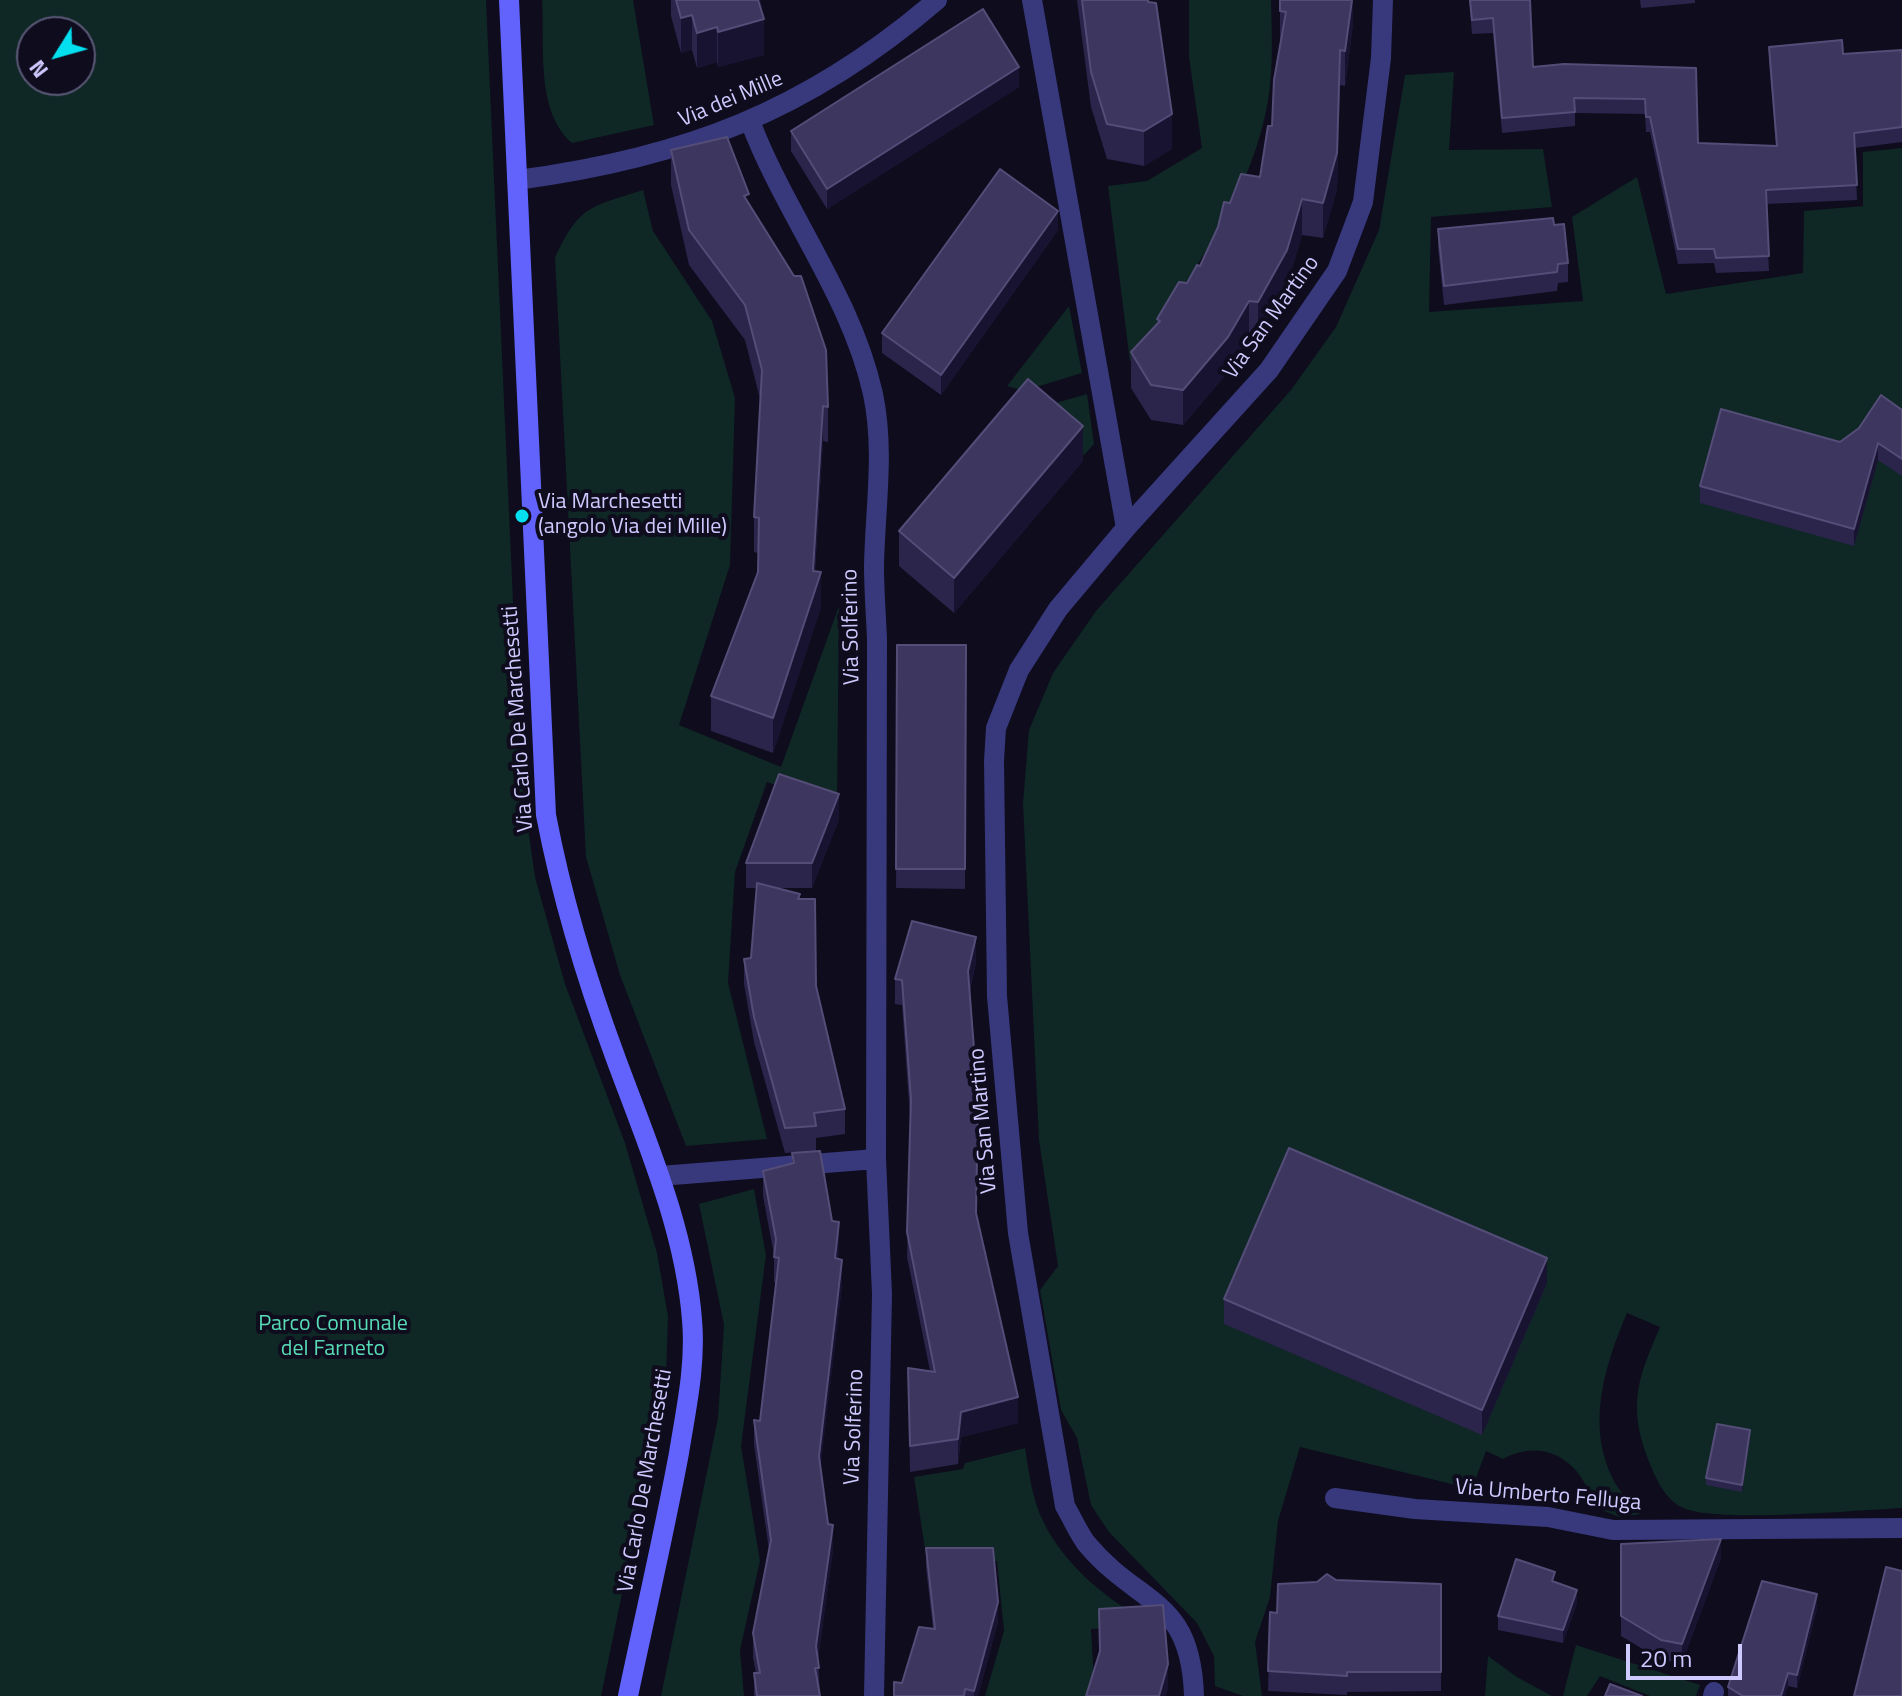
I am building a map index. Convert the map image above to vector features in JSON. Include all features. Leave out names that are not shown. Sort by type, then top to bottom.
[{"type":"main road","name":"Via Carlo De Marchesetti","points":[[509,0],[546,815],[558,881],[577,949],[660,1176],[686,1277],[692,1320],[692,1369],[672,1490],[628,1696]]},
{"type":"street","name":"Via dei Mille","points":[[517,180],[597,169],[689,145],[750,121],[800,97],[850,65],[937,0]]},
{"type":"street","points":[[1032,0],[1126,528]]},
{"type":"street","name":"Via San Martino","points":[[1194,1696],[1189,1646],[1176,1624],[1160,1604],[1122,1578],[1085,1542],[1065,1506],[1018,1233],[997,996],[996,728],[1019,670],[1050,621],[1126,528],[1269,370],[1325,293],[1341,263],[1363,202],[1381,58],[1383,0]]},
{"type":"street","name":"Via Solferino","points":[[750,121],[766,164],[820,259],[852,329],[873,394],[876,416],[879,492],[874,564],[878,686],[876,1159],[882,1308],[874,1696]]},
{"type":"street","points":[[660,1176],[876,1159]]},
{"type":"street","name":"Via Umberto Felluga","points":[[1335,1498],[1415,1509],[1548,1517],[1613,1530],[1902,1528]]},
{"type":"green space","name":"Parco Comunale del Farneto","points":[[0,0],[486,0],[521,779],[535,877],[565,984],[625,1143],[657,1253],[668,1316],[666,1379],[601,1696],[0,1696]]},
{"type":"green space","points":[[542,0],[633,0],[654,125],[572,143],[560,130],[552,114],[544,77]]},
{"type":"green space","points":[[1189,0],[1271,0],[1272,58],[1268,102],[1256,150],[1227,214],[1190,276],[1130,362],[1108,186],[1147,181],[1202,148],[1189,57]]},
{"type":"green space","points":[[1454,72],[1449,150],[1543,149],[1552,207],[1431,217],[1429,312],[1583,301],[1572,217],[1637,177],[1666,294],[1803,273],[1804,211],[1863,206],[1863,152],[1902,148],[1902,1508],[1787,1515],[1723,1515],[1698,1512],[1674,1503],[1658,1482],[1651,1466],[1637,1417],[1642,1373],[1660,1327],[1627,1313],[1601,1396],[1601,1439],[1614,1481],[1641,1514],[1619,1517],[1593,1506],[1581,1477],[1560,1457],[1547,1452],[1533,1450],[1503,1459],[1486,1451],[1472,1489],[1300,1447],[1278,1521],[1270,1597],[1255,1642],[1262,1696],[1243,1696],[1215,1686],[1214,1656],[1197,1623],[1109,1532],[1091,1505],[1077,1438],[1061,1410],[1040,1290],[1058,1266],[1039,1140],[1023,803],[1029,730],[1053,673],[1096,611],[1291,390],[1336,327],[1379,230],[1405,75]]},
{"type":"green space","points":[[643,190],[653,231],[712,321],[735,398],[730,565],[679,725],[781,767],[839,606],[837,805],[767,782],[735,872],[728,983],[767,1139],[686,1146],[620,975],[586,857],[555,258],[572,227],[588,210]]},
{"type":"green space","points":[[1069,306],[1082,373],[1023,391],[1007,386]]},
{"type":"green space","points":[[1087,394],[1094,444],[1084,455],[1031,410]]},
{"type":"green space","points":[[754,1189],[766,1255],[741,1446],[760,1561],[740,1650],[744,1696],[661,1696],[718,1418],[724,1325],[699,1204]]},
{"type":"green space","points":[[1025,1448],[1039,1513],[1052,1538],[1077,1568],[1106,1595],[1155,1626],[1091,1629],[1094,1681],[1089,1696],[985,1696],[1004,1631],[997,1561],[927,1562],[914,1477],[963,1469],[965,1463]]},
{"type":"green space","points":[[1576,1645],[1700,1685],[1696,1696],[1650,1696],[1600,1676],[1587,1696],[1563,1696]]},
{"type":"green space","points":[[1488,1656],[1517,1677],[1552,1696],[1485,1696]]},
{"type":"building","points":[[676,0],[758,0],[764,19],[718,32],[717,27],[697,33],[692,15],[681,18]]},
{"type":"building","points":[[1082,0],[1148,0],[1156,3],[1172,114],[1144,131],[1107,124],[1091,72]]},
{"type":"building","points":[[1280,0],[1352,0],[1345,51],[1340,50],[1337,153],[1323,203],[1302,199],[1287,250],[1258,302],[1249,301],[1228,337],[1183,390],[1151,385],[1131,352],[1160,321],[1157,319],[1179,282],[1187,283],[1197,265],[1200,266],[1218,227],[1224,202],[1230,203],[1241,174],[1260,177],[1268,126],[1272,126],[1274,80],[1286,12],[1280,11]]},
{"type":"building","points":[[1470,0],[1530,0],[1533,67],[1564,64],[1696,68],[1698,143],[1777,146],[1769,47],[1842,40],[1843,54],[1902,50],[1902,127],[1854,133],[1857,185],[1766,190],[1769,256],[1716,258],[1714,249],[1678,249],[1650,117],[1646,117],[1645,99],[1574,98],[1575,112],[1502,118],[1493,18],[1472,20]]},
{"type":"building","points":[[983,9],[1019,67],[827,189],[791,131]]},
{"type":"building","points":[[727,137],[749,194],[744,196],[794,276],[801,276],[826,350],[828,407],[823,406],[813,571],[821,572],[773,718],[711,696],[758,572],[759,518],[754,517],[762,370],[745,305],[689,230],[671,150]]},
{"type":"building","points":[[1000,169],[1058,211],[941,375],[882,333]]},
{"type":"building","points":[[1553,218],[1554,225],[1564,224],[1568,263],[1558,264],[1557,272],[1444,286],[1438,229]]},
{"type":"building","points":[[1028,379],[1083,426],[954,578],[899,531]]},
{"type":"building","points":[[1881,395],[1902,410],[1902,459],[1878,443],[1854,529],[1700,486],[1721,409],[1840,442],[1859,428]]},
{"type":"building","points":[[897,645],[966,645],[965,869],[896,869]]},
{"type":"building","points":[[779,774],[839,794],[812,863],[746,863]]},
{"type":"building","points":[[757,883],[800,894],[798,899],[815,899],[816,986],[845,1109],[814,1113],[816,1126],[785,1128],[754,1017],[744,959],[751,958]]},
{"type":"building","points":[[912,921],[976,937],[968,971],[978,1101],[976,1213],[1018,1397],[961,1412],[958,1439],[910,1446],[908,1368],[935,1372],[907,1232],[911,1100],[902,980],[895,979]]},
{"type":"building","points":[[1289,1148],[1547,1258],[1482,1410],[1224,1299]]},
{"type":"building","points":[[820,1151],[832,1221],[839,1222],[835,1258],[842,1260],[819,1456],[828,1524],[833,1525],[816,1646],[819,1668],[815,1668],[820,1696],[757,1696],[754,1673],[760,1673],[753,1633],[771,1540],[754,1420],[760,1421],[779,1258],[774,1257],[776,1239],[763,1171],[794,1163],[792,1153]]},
{"type":"building","points":[[1717,1424],[1750,1430],[1742,1485],[1706,1478]]},
{"type":"building","points":[[1721,1539],[1682,1644],[1661,1640],[1621,1616],[1621,1544]]},
{"type":"building","points":[[926,1548],[993,1548],[998,1602],[974,1691],[965,1689],[964,1696],[894,1696],[894,1682],[902,1683],[919,1627],[935,1629]]},
{"type":"building","points":[[1516,1559],[1555,1572],[1552,1581],[1577,1590],[1563,1630],[1498,1616]]},
{"type":"building","points":[[1886,1567],[1902,1571],[1902,1696],[1854,1696]]},
{"type":"building","points":[[1327,1574],[1336,1580],[1441,1584],[1441,1672],[1347,1672],[1347,1676],[1268,1671],[1270,1612],[1277,1613],[1278,1584],[1317,1582]]},
{"type":"building","points":[[1762,1581],[1817,1594],[1797,1675],[1788,1673],[1781,1696],[1743,1696],[1728,1687]]},
{"type":"building","points":[[1163,1605],[1168,1664],[1159,1696],[1086,1696],[1100,1651],[1099,1609]]},
{"type":"building","points":[[1610,1684],[1642,1696],[1605,1696]]},
{"type":"place","name":"Via Marchesetti (angolo Via dei Mille)","points":[[522,516]]}]
